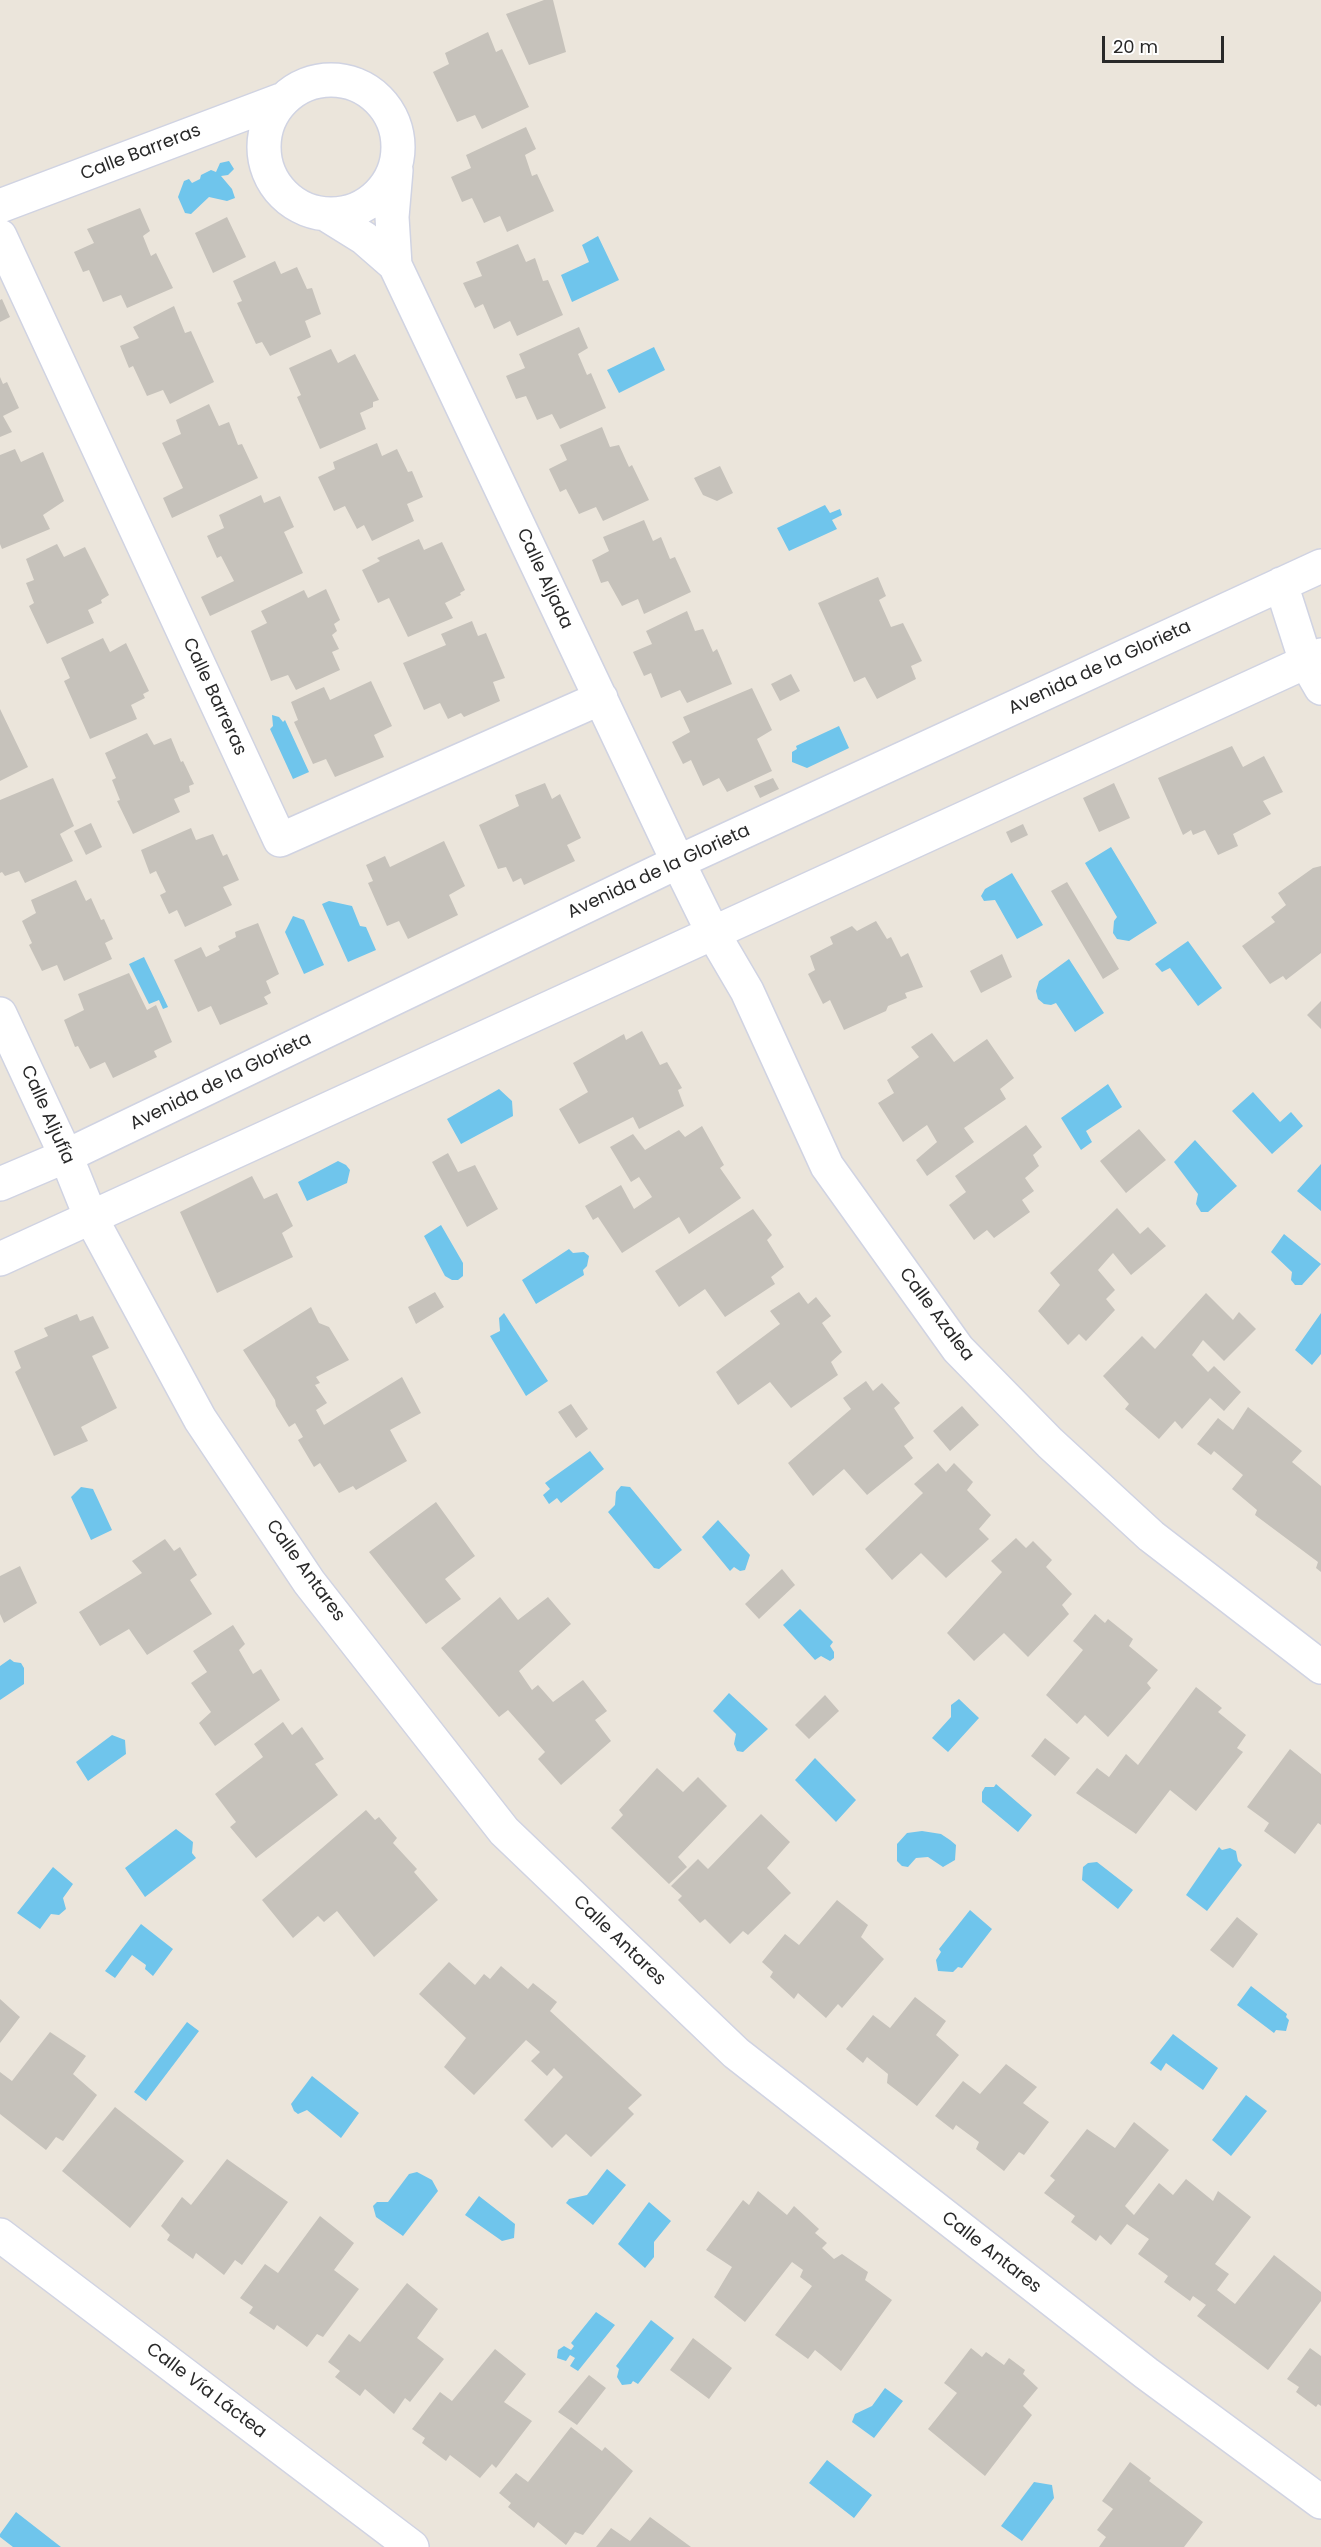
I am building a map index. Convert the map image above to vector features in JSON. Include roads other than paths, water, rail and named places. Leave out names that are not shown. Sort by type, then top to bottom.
[{"type":"street","points":[[395,266],[392,217],[399,145],[395,122],[384,102],[366,88],[344,80],[321,79],[300,86],[281,100],[270,118],[264,140],[265,161],[273,182],[287,198],[306,210],[327,214],[349,213],[369,204],[386,188],[396,168]]},
{"type":"street","name":"Calle Barreras","points":[[0,206],[281,100]]},
{"type":"street","points":[[327,214],[364,238],[395,266]]},
{"type":"street","name":"Calle Barreras","points":[[0,236],[280,840],[601,698]]},
{"type":"street","name":"Calle Aljada","points":[[395,266],[694,893]]},
{"type":"street","name":"Avenida de la Glorieta","points":[[0,1184],[66,1156],[678,862],[1321,566]]},
{"type":"street","points":[[0,1259],[713,933],[1316,668],[1281,584]]},
{"type":"street","name":"Calle Azalea","points":[[694,893],[713,933],[747,991],[827,1166],[958,1349],[1050,1443],[1151,1536],[1321,1667]]},
{"type":"street","name":"Calle Aljufía","points":[[0,1014],[66,1156],[91,1218]]},
{"type":"street","name":"Calle Antares","points":[[91,1218],[200,1419],[309,1582],[504,1831],[736,2053],[1146,2373],[1321,2502]]},
{"type":"street","name":"Calle Vía Láctea","points":[[0,2235],[412,2547]]},
{"type":"water","points":[[229,161],[234,169],[228,175],[221,176],[232,189],[235,198],[227,201],[209,197],[191,214],[185,213],[178,197],[184,181],[189,179],[192,183],[211,170],[216,172],[220,163]]},
{"type":"water","points":[[598,236],[619,280],[572,302],[561,275],[589,262],[582,245]]},
{"type":"water","points":[[654,347],[665,370],[619,393],[607,370]]},
{"type":"water","points":[[825,505],[830,513],[840,509],[842,515],[832,520],[837,529],[789,551],[777,528]]},
{"type":"water","points":[[272,715],[279,717],[283,722],[285,720],[309,772],[293,779],[270,729],[273,726]]},
{"type":"water","points":[[839,726],[849,748],[807,768],[792,762],[792,752],[797,749],[796,746]]},
{"type":"water","points":[[1111,847],[1157,923],[1129,941],[1117,939],[1113,933],[1114,921],[1117,917],[1085,863]]},
{"type":"water","points":[[1012,873],[1043,925],[1017,939],[995,900],[984,901],[981,896],[985,889]]},
{"type":"water","points":[[329,901],[352,906],[360,926],[366,927],[376,950],[348,962],[322,904]]},
{"type":"water","points":[[293,916],[304,920],[324,965],[304,974],[285,932]]},
{"type":"water","points":[[1188,941],[1222,988],[1198,1006],[1170,968],[1162,972],[1155,964]]},
{"type":"water","points":[[144,957],[168,1007],[163,1009],[159,1000],[149,1004],[129,964]]},
{"type":"water","points":[[1069,959],[1104,1013],[1075,1032],[1056,1003],[1044,1004],[1038,999],[1036,991],[1039,981]]},
{"type":"water","points":[[1108,1084],[1122,1107],[1086,1131],[1092,1142],[1081,1150],[1061,1118]]},
{"type":"water","points":[[499,1089],[512,1101],[513,1116],[461,1144],[447,1119]]},
{"type":"water","points":[[1253,1092],[1280,1122],[1291,1112],[1303,1126],[1272,1154],[1232,1111]]},
{"type":"water","points":[[1195,1140],[1237,1186],[1208,1212],[1201,1212],[1196,1204],[1198,1194],[1174,1162]]},
{"type":"water","points":[[338,1161],[350,1170],[347,1183],[307,1201],[298,1182]]},
{"type":"water","points":[[1321,1164],[1321,1211],[1297,1191]]},
{"type":"water","points":[[441,1225],[463,1263],[463,1276],[458,1280],[445,1276],[424,1236]]},
{"type":"water","points":[[1284,1234],[1321,1264],[1302,1285],[1295,1285],[1291,1280],[1292,1272],[1271,1252]]},
{"type":"water","points":[[569,1249],[573,1253],[584,1252],[589,1256],[587,1266],[583,1270],[584,1275],[536,1304],[522,1280]]},
{"type":"water","points":[[504,1313],[548,1381],[526,1396],[490,1336],[500,1331],[499,1318]]},
{"type":"water","points":[[1321,1313],[1321,1354],[1312,1365],[1295,1350]]},
{"type":"water","points":[[590,1451],[604,1469],[561,1503],[557,1498],[549,1504],[543,1495],[550,1489],[545,1483]]},
{"type":"water","points":[[621,1486],[630,1487],[682,1550],[659,1569],[654,1568],[608,1512],[615,1505],[616,1492]]},
{"type":"water","points":[[81,1487],[93,1489],[112,1530],[91,1540],[71,1497]]},
{"type":"water","points":[[718,1520],[750,1555],[745,1570],[740,1571],[734,1567],[730,1571],[702,1537]]},
{"type":"water","points":[[800,1609],[833,1642],[830,1646],[834,1652],[834,1658],[830,1661],[821,1656],[815,1660],[783,1625]]},
{"type":"water","points":[[10,1659],[21,1663],[24,1668],[24,1684],[0,1700],[0,1666]]},
{"type":"water","points":[[729,1693],[768,1729],[743,1752],[737,1751],[734,1744],[736,1734],[713,1711]]},
{"type":"water","points":[[959,1699],[979,1718],[948,1752],[932,1738],[951,1717],[951,1705]]},
{"type":"water","points":[[112,1735],[125,1740],[126,1754],[88,1781],[76,1762]]},
{"type":"water","points":[[815,1758],[856,1800],[836,1822],[795,1780]]},
{"type":"water","points":[[996,1784],[1032,1815],[1018,1832],[982,1802],[982,1792],[985,1787],[994,1787]]},
{"type":"water","points":[[176,1829],[193,1842],[192,1853],[196,1858],[145,1897],[125,1868]]},
{"type":"water","points":[[922,1831],[941,1834],[956,1845],[955,1860],[943,1867],[928,1857],[916,1858],[908,1867],[902,1866],[897,1861],[897,1844],[907,1833]]},
{"type":"water","points":[[1219,1847],[1222,1850],[1230,1848],[1236,1851],[1238,1861],[1242,1865],[1207,1911],[1186,1895]]},
{"type":"water","points":[[1097,1862],[1133,1890],[1118,1909],[1082,1880],[1083,1867],[1088,1863]]},
{"type":"water","points":[[53,1867],[73,1884],[63,1898],[66,1909],[59,1915],[51,1914],[40,1929],[17,1913]]},
{"type":"water","points":[[970,1910],[992,1929],[962,1968],[958,1967],[953,1972],[938,1971],[936,1960],[941,1952],[939,1949]]},
{"type":"water","points":[[141,1924],[173,1949],[153,1976],[145,1969],[146,1965],[132,1955],[115,1978],[105,1971]]},
{"type":"water","points":[[1251,1986],[1287,2014],[1286,2017],[1289,2020],[1286,2031],[1276,2030],[1274,2033],[1237,2005]]},
{"type":"water","points":[[187,2022],[199,2031],[146,2101],[134,2092]]},
{"type":"water","points":[[1173,2034],[1218,2068],[1203,2090],[1166,2063],[1161,2071],[1150,2063]]},
{"type":"water","points":[[312,2076],[359,2113],[341,2138],[307,2110],[298,2114],[294,2111],[291,2104]]},
{"type":"water","points":[[1246,2095],[1267,2111],[1231,2156],[1212,2140]]},
{"type":"water","points":[[607,2169],[626,2185],[593,2225],[566,2203],[569,2199],[587,2195]]},
{"type":"water","points":[[417,2172],[432,2180],[438,2191],[403,2236],[376,2217],[373,2206],[377,2202],[388,2202],[409,2174]]},
{"type":"water","points":[[479,2196],[515,2224],[514,2238],[502,2241],[465,2215]]},
{"type":"water","points":[[649,2202],[671,2221],[654,2242],[654,2257],[645,2268],[618,2244]]},
{"type":"water","points":[[596,2312],[615,2325],[578,2371],[570,2366],[575,2358],[570,2355],[566,2361],[557,2358],[558,2350],[564,2346],[571,2350],[574,2346],[571,2343]]},
{"type":"water","points":[[651,2320],[674,2338],[638,2384],[633,2381],[631,2384],[622,2385],[617,2377],[619,2369],[616,2366]]},
{"type":"water","points":[[885,2388],[903,2401],[874,2438],[852,2422],[855,2414],[872,2406]]},
{"type":"water","points":[[827,2460],[872,2495],[854,2518],[809,2483]]},
{"type":"water","points":[[1034,2482],[1052,2485],[1054,2498],[1022,2541],[1001,2526]]},
{"type":"water","points":[[16,2512],[61,2547],[13,2547],[0,2537]]}]
